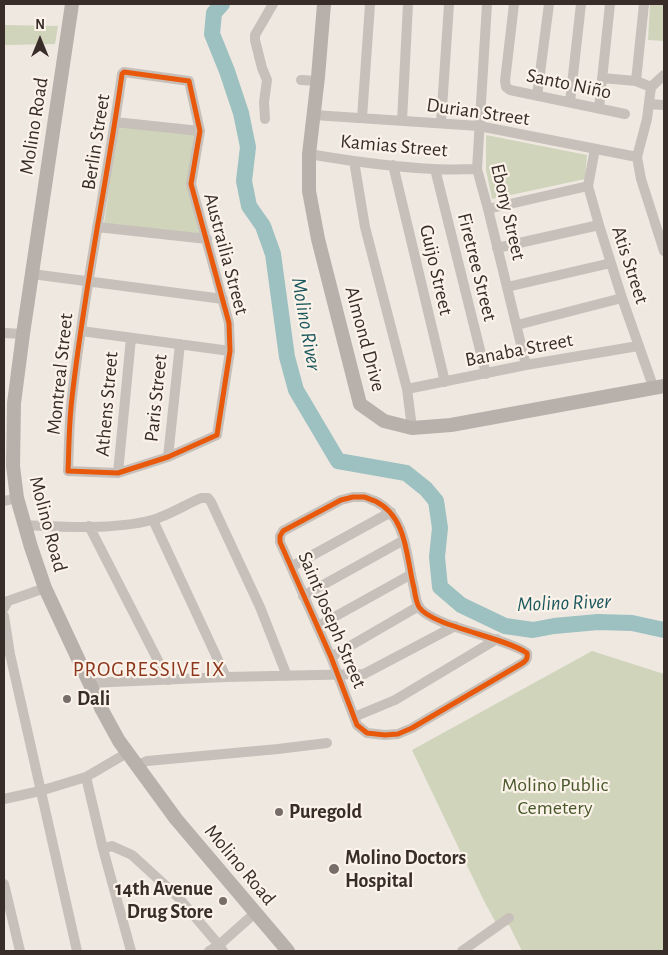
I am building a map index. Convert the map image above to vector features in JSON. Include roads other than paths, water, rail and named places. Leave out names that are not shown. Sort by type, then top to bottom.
[{"type":"main road","name":"Molino Road","points":[[72,4],[14,403],[13,466],[10,499],[24,525],[45,588],[106,718],[127,753],[176,819],[288,951]]},
{"type":"main road","name":"Almond Drive","points":[[324,4],[309,154],[309,191],[318,239],[360,404],[384,421],[412,428],[460,423],[659,388]]},
{"type":"street","points":[[265,119],[264,102],[267,80],[254,40],[273,4]]},
{"type":"street","points":[[362,118],[370,4]]},
{"type":"street","points":[[402,121],[408,4]]},
{"type":"street","points":[[441,123],[449,4]]},
{"type":"street","name":"Ebony Street","points":[[487,4],[477,169],[526,365]]},
{"type":"street","name":"Santo Niño","points":[[514,4],[505,81],[506,87],[510,90],[625,114]]},
{"type":"street","points":[[537,96],[549,4]]},
{"type":"street","points":[[570,102],[581,4]]},
{"type":"street","points":[[599,108],[610,4]]},
{"type":"street","points":[[636,81],[644,4]]},
{"type":"street","name":"Berlin Street","points":[[88,282],[122,73],[189,81]]},
{"type":"street","points":[[664,75],[651,87],[648,119],[637,157],[641,179],[664,250]]},
{"type":"street","points":[[602,78],[636,81],[651,87]]},
{"type":"street","points":[[301,80],[317,81]]},
{"type":"street","name":"Austrailia Street","points":[[168,457],[217,435],[230,351],[230,323],[192,184],[200,131],[189,81]]},
{"type":"street","points":[[649,104],[664,105]]},
{"type":"street","name":"Durian Street","points":[[314,114],[479,126],[637,157]]},
{"type":"street","points":[[115,122],[200,131]]},
{"type":"street","name":"Atis Street","points":[[595,149],[588,186],[638,346],[659,388]]},
{"type":"street","name":"Kamias Street","points":[[309,154],[354,161],[435,169],[477,169]]},
{"type":"street","points":[[354,161],[365,228],[407,389],[412,428]]},
{"type":"street","name":"Guijo Street","points":[[393,165],[445,382]]},
{"type":"street","name":"Firetree Street","points":[[435,169],[486,374]]},
{"type":"street","points":[[488,209],[588,186]]},
{"type":"street","points":[[498,248],[599,224]]},
{"type":"street","points":[[97,227],[207,240]]},
{"type":"street","points":[[507,287],[612,263]]},
{"type":"street","points":[[32,274],[223,300]]},
{"type":"street","name":"Montreal Street","points":[[88,282],[72,400],[68,470],[118,473]]},
{"type":"street","points":[[517,325],[622,298]]},
{"type":"street","points":[[81,331],[230,351]]},
{"type":"street","points":[[4,333],[23,334]]},
{"type":"street","name":"Athens Street","points":[[118,473],[131,338]]},
{"type":"street","name":"Paris Street","points":[[168,457],[180,344]]},
{"type":"street","name":"Banaba Street","points":[[407,389],[526,365],[638,346]]},
{"type":"street","points":[[118,473],[168,457]]},
{"type":"street","name":"Saint Joseph Street","points":[[354,717],[318,626],[280,542],[280,536],[283,531],[341,500],[353,497],[366,497],[391,512]]},
{"type":"street","points":[[24,525],[89,526],[128,524],[153,520],[201,498],[208,498],[260,607],[287,676]]},
{"type":"street","points":[[291,567],[391,512],[404,540],[418,606],[438,620],[497,639],[522,649],[527,653],[526,662],[412,728],[398,734],[367,733],[358,725],[354,717],[395,700],[497,639]]},
{"type":"street","points":[[153,520],[226,677]]},
{"type":"street","points":[[89,526],[168,680]]},
{"type":"street","points":[[303,596],[404,540]]},
{"type":"street","points":[[318,626],[410,575]]},
{"type":"street","points":[[4,608],[8,602],[45,588]]},
{"type":"street","points":[[331,657],[418,606]]},
{"type":"street","points":[[4,616],[10,654],[76,951]]},
{"type":"street","points":[[89,683],[226,677],[364,674],[455,626]]},
{"type":"street","points":[[136,766],[147,761],[328,743]]},
{"type":"street","points":[[4,799],[40,792],[86,777],[127,753]]},
{"type":"street","points":[[86,777],[131,951]]},
{"type":"street","points":[[103,848],[112,846],[132,856],[178,897],[221,948]]},
{"type":"street","points":[[4,884],[20,951]]},
{"type":"street","points":[[209,951],[221,948],[255,913]]},
{"type":"street","points":[[462,951],[510,918]]},
{"type":"waterway","name":"Molino River","points":[[222,4],[214,13],[212,34],[241,113],[248,147],[244,181],[249,206],[263,226],[273,254],[287,357],[296,390],[338,461],[406,473],[426,489],[436,501],[440,528],[437,557],[440,587],[461,605],[505,626],[533,630],[598,622],[632,623],[664,630]]},
{"type":"place","name":"Dali","points":[[67,699]]},
{"type":"place","name":"Puregold","points":[[279,812]]},
{"type":"place","name":"Molino Doctors Hospital","points":[[334,869]]},
{"type":"place","name":"14th Avenue Drug Store","points":[[223,901]]},
{"type":"district","name":"PROGRESSIVE IX","points":[[149,670]]},
{"type":"park label","name":"Molino Public Cemetery","points":[[555,796]]}]
